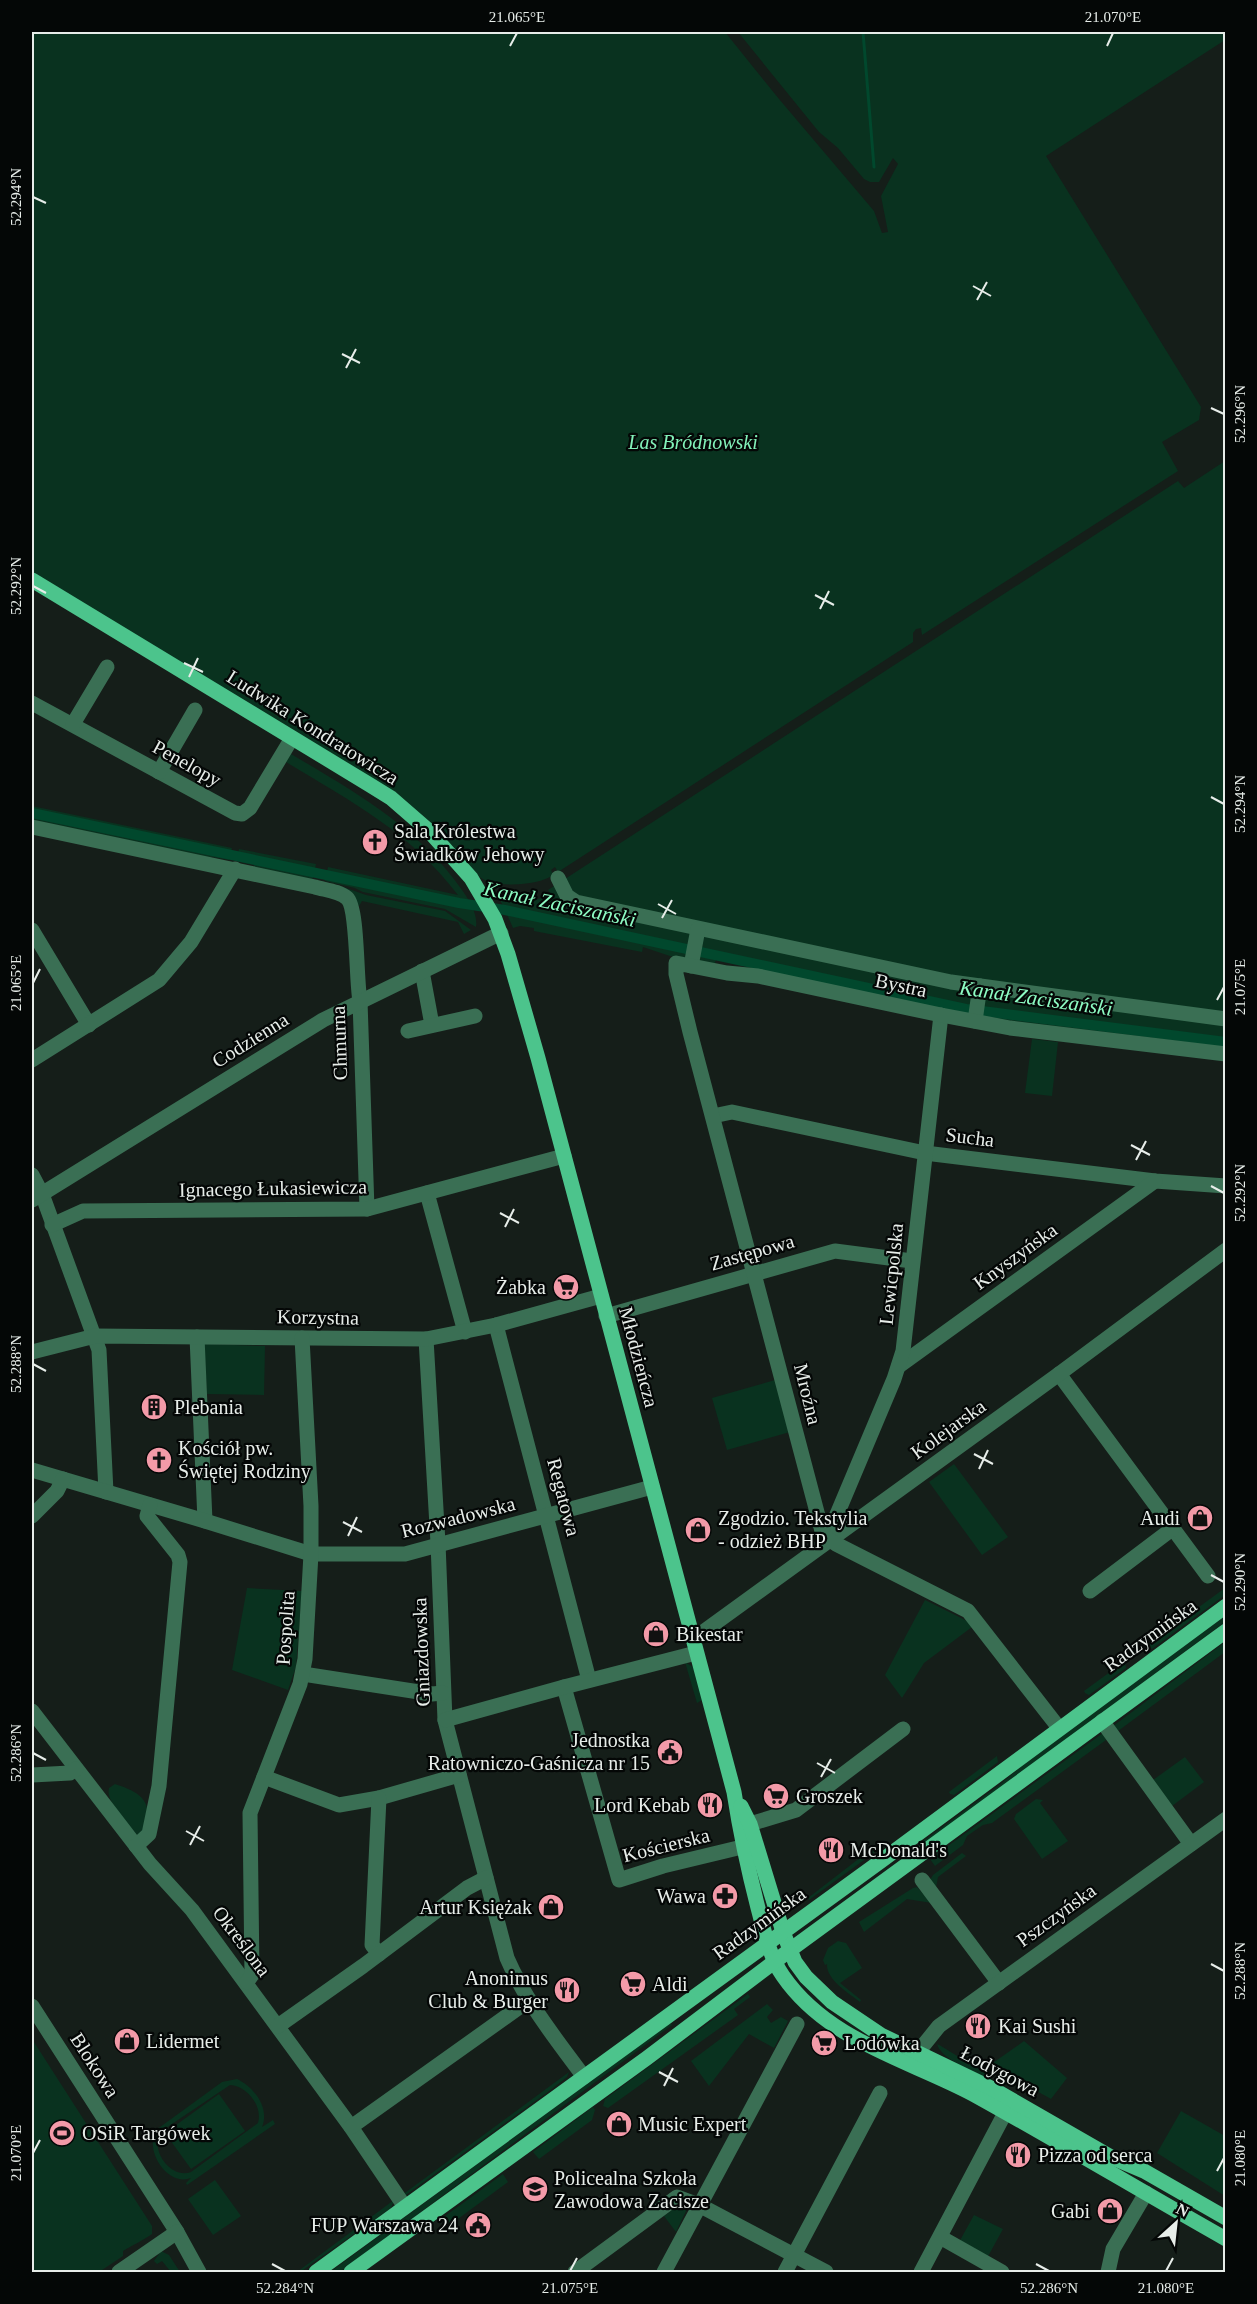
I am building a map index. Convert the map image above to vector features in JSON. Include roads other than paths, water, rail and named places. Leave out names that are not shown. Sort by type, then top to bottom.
[{"type":"main road","name":"Ludwika Kondratowicza","points":[[32,580],[377,789],[410,814],[461,865],[485,901],[498,926]]},
{"type":"main road","name":"Młodzieńcza","points":[[498,926],[538,1058],[734,1792],[742,1847],[767,1942],[776,1961]]},
{"type":"main road","name":"Radzymińska","points":[[316,2272],[1226,1606]]},
{"type":"main road","name":"Radzymińska","points":[[351,2272],[638,2065],[790,1950],[1226,1631]]},
{"type":"main road","name":"Młodzieńcza","points":[[734,1792],[750,1824],[783,1932]]},
{"type":"main road","name":"Łodygowa","points":[[783,1932],[802,1972],[844,2011],[881,2035],[991,2088],[1111,2157],[1163,2182],[1226,2218]]},
{"type":"main road","name":"Łodygowa","points":[[776,1961],[780,1972],[792,1987],[835,2026],[879,2052],[962,2089],[1226,2239]]},
{"type":"main road","points":[[1146,2193],[1163,2182]]},
{"type":"street","points":[[73,724],[107,667]]},
{"type":"street","name":"Penelopy","points":[[32,703],[231,812],[242,814],[254,803],[292,738]]},
{"type":"street","points":[[159,772],[195,711]]},
{"type":"street","points":[[32,827],[235,869],[191,942],[159,980],[32,1060]]},
{"type":"street","name":"Chmurna","points":[[235,869],[327,890],[347,898],[353,907],[356,981],[360,1001],[367,1209]]},
{"type":"street","points":[[558,878],[567,896],[575,902],[691,952],[942,981],[1226,1019]]},
{"type":"street","name":"Codzienna","points":[[37,1197],[323,1020],[422,971],[498,926]]},
{"type":"street","points":[[32,930],[89,1025]]},
{"type":"street","name":"Bystra","points":[[691,952],[732,974],[758,976],[941,1015],[977,1013],[1041,1032],[1226,1054]]},
{"type":"street","name":"Mroźna","points":[[691,952],[676,974],[822,1531],[830,1540]]},
{"type":"street","points":[[422,971],[432,1025]]},
{"type":"street","points":[[977,1013],[980,986]]},
{"type":"street","name":"Lewicpolska","points":[[833,1524],[899,1366],[903,1351],[941,1015]]},
{"type":"street","points":[[408,1031],[475,1016]]},
{"type":"street","name":"Sucha","points":[[713,1116],[732,1112],[925,1153],[1226,1186]]},
{"type":"street","name":"Ignacego Łukasiewicza","points":[[52,1225],[83,1211],[367,1209],[564,1156]]},
{"type":"street","points":[[32,1175],[37,1197],[52,1225],[99,1350],[106,1492]]},
{"type":"street","name":"Knyszyńska","points":[[899,1366],[1155,1180]]},
{"type":"street","points":[[427,1193],[465,1332]]},
{"type":"street","name":"Zastępowa","points":[[606,1316],[835,1251],[912,1260]]},
{"type":"street","name":"Kolejarska","points":[[692,1637],[703,1632],[1226,1251]]},
{"type":"street","name":"Korzystna","points":[[32,1352],[95,1336],[426,1339],[496,1325],[601,1296]]},
{"type":"street","name":"Regatowa","points":[[496,1325],[589,1680]]},
{"type":"street","points":[[197,1337],[205,1521]]},
{"type":"street","name":"Pospolita","points":[[247,1982],[252,1975],[249,1819],[303,1674],[311,1554],[302,1338]]},
{"type":"street","name":"Gniazdowska","points":[[426,1339],[438,1543],[445,1720],[507,1958],[528,2001],[584,2077]]},
{"type":"street","points":[[1059,1374],[1208,1576]]},
{"type":"street","name":"Rozwadowska","points":[[32,1470],[311,1554],[405,1554],[438,1543],[652,1487]]},
{"type":"street","points":[[32,1515],[57,1491],[63,1479]]},
{"type":"street","points":[[136,1846],[149,1834],[159,1786],[180,1562],[147,1516],[150,1505]]},
{"type":"street","points":[[1090,1591],[1172,1529]]},
{"type":"street","points":[[830,1540],[968,1611],[1059,1728]]},
{"type":"street","points":[[445,1720],[564,1686],[696,1653]]},
{"type":"street","points":[[303,1674],[432,1694],[443,1693]]},
{"type":"street","name":"Kościerska","points":[[564,1686],[620,1880],[663,1866],[742,1847]]},
{"type":"street","name":"Określona","points":[[32,1712],[136,1846],[192,1910],[233,1967],[247,1982],[405,2207]]},
{"type":"street","points":[[1102,1721],[1191,1844]]},
{"type":"street","points":[[750,1824],[796,1810],[903,1729]]},
{"type":"street","points":[[32,1775],[70,1773],[76,1769]]},
{"type":"street","points":[[264,1777],[339,1805],[379,1798],[459,1775]]},
{"type":"street","points":[[379,1798],[372,1945],[379,1954]]},
{"type":"street","name":"Pszczyńska","points":[[918,2052],[939,2026],[1226,1819]]},
{"type":"street","points":[[278,2026],[467,1888],[486,1878]]},
{"type":"street","points":[[922,1880],[999,1983]]},
{"type":"street","points":[[351,2127],[528,2001]]},
{"type":"street","name":"Blokowa","points":[[32,2006],[177,2232],[199,2272]]},
{"type":"street","points":[[664,2272],[797,2024]]},
{"type":"street","points":[[785,2272],[880,2093]]},
{"type":"street","points":[[921,2272],[1005,2113]]},
{"type":"street","points":[[1108,2272],[1113,2249],[1146,2193]]},
{"type":"street","points":[[575,2272],[677,2197],[699,2205],[826,2272]]},
{"type":"street","points":[[119,2272],[177,2232]]},
{"type":"street","points":[[940,2237],[1002,2272]]},
{"type":"waterway","points":[[863,32],[874,167]]},
{"type":"waterway","name":"Kanał Zaciszański","points":[[32,813],[459,903],[505,910],[966,1009],[1226,1042]]},
{"type":"place","name":"Sala Królestwa Świadków Jehowy","points":[[375,842]]},
{"type":"place","name":"Żabka","points":[[566,1287]]},
{"type":"place","name":"Plebania","points":[[154,1407]]},
{"type":"place","name":"Kościół pw. Świętej Rodziny","points":[[159,1460]]},
{"type":"place","name":"Audi","points":[[1200,1518]]},
{"type":"place","name":"Zgodzio. Tekstylia - odzież BHP","points":[[698,1530]]},
{"type":"place","name":"Bikestar","points":[[656,1634]]},
{"type":"place","name":"Jednostka Ratowniczo-Gaśnicza nr 15","points":[[670,1752]]},
{"type":"place","name":"Groszek","points":[[776,1796]]},
{"type":"place","name":"Lord Kebab","points":[[710,1805]]},
{"type":"place","name":"McDonald's","points":[[831,1850]]},
{"type":"place","name":"Wawa","points":[[725,1896]]},
{"type":"place","name":"Artur Księżak","points":[[551,1907]]},
{"type":"place","name":"Aldi","points":[[633,1984]]},
{"type":"place","name":"Anonimus Club & Burger","points":[[567,1990]]},
{"type":"place","name":"Kai Sushi","points":[[978,2026]]},
{"type":"place","name":"Lidermet","points":[[127,2041]]},
{"type":"place","name":"Lodówka","points":[[824,2043]]},
{"type":"place","name":"Music Expert","points":[[619,2124]]},
{"type":"place","name":"OSiR Targówek","points":[[62,2133]]},
{"type":"place","name":"Pizza od serca","points":[[1018,2155]]},
{"type":"place","name":"Policealna Szkoła Zawodowa Zacisze","points":[[535,2189]]},
{"type":"place","name":"Gabi","points":[[1110,2211]]},
{"type":"place","name":"FUP Warszawa 24","points":[[478,2225]]},
{"type":"park label","name":"Las Bródnowski","points":[[693,442]]}]
